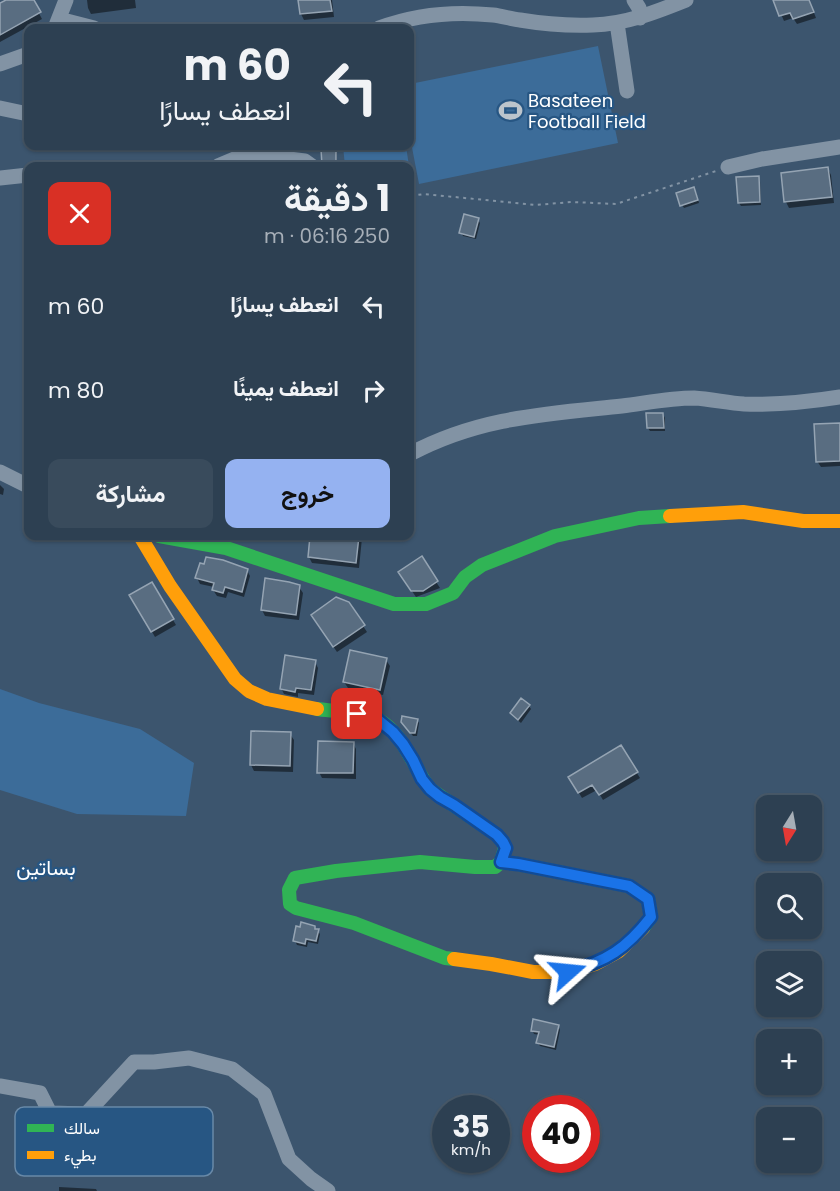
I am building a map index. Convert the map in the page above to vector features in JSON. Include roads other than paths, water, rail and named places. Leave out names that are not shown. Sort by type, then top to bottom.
[{"type":"street","points":[[57,24],[66,0]]},
{"type":"street","points":[[634,0],[639,8],[640,18]]},
{"type":"street","points":[[393,24],[410,19],[454,14],[493,15],[517,20],[571,25],[617,23],[640,18],[686,0]]},
{"type":"street","points":[[617,23],[627,91]]},
{"type":"street","points":[[0,64],[24,55]]},
{"type":"street","points":[[0,108],[24,113]]},
{"type":"street","points":[[728,168],[762,159],[840,147]]},
{"type":"street","points":[[227,162],[244,154],[250,154],[306,162]]},
{"type":"street","points":[[0,178],[24,175]]},
{"type":"street","points":[[414,452],[462,432],[529,415],[672,399],[696,398],[743,404],[840,397]]},
{"type":"street","points":[[0,472],[24,484]]},
{"type":"street","points":[[181,540],[226,548],[326,579],[394,604],[426,604],[453,593],[465,577],[482,565],[555,536],[639,518],[743,512],[803,521],[840,521]]},
{"type":"street","points":[[142,540],[170,586],[235,680],[249,691],[267,699],[376,718],[403,744],[430,789],[497,835],[506,848],[501,862],[495,867],[420,862],[295,878],[289,886],[290,904],[296,908],[354,923],[445,958],[533,972],[568,972],[595,964],[619,951],[639,933],[651,917],[648,899],[629,886],[501,862]]},
{"type":"street","points":[[93,1107],[134,1062],[189,1058],[232,1069],[264,1094],[289,1159],[328,1191]]},
{"type":"street","points":[[0,1086],[40,1093],[47,1107]]},
{"type":"place","name":"Basateen Football Field","points":[[510,110]]},
{"type":"district","name":"بساتين","points":[[46,867]]}]
